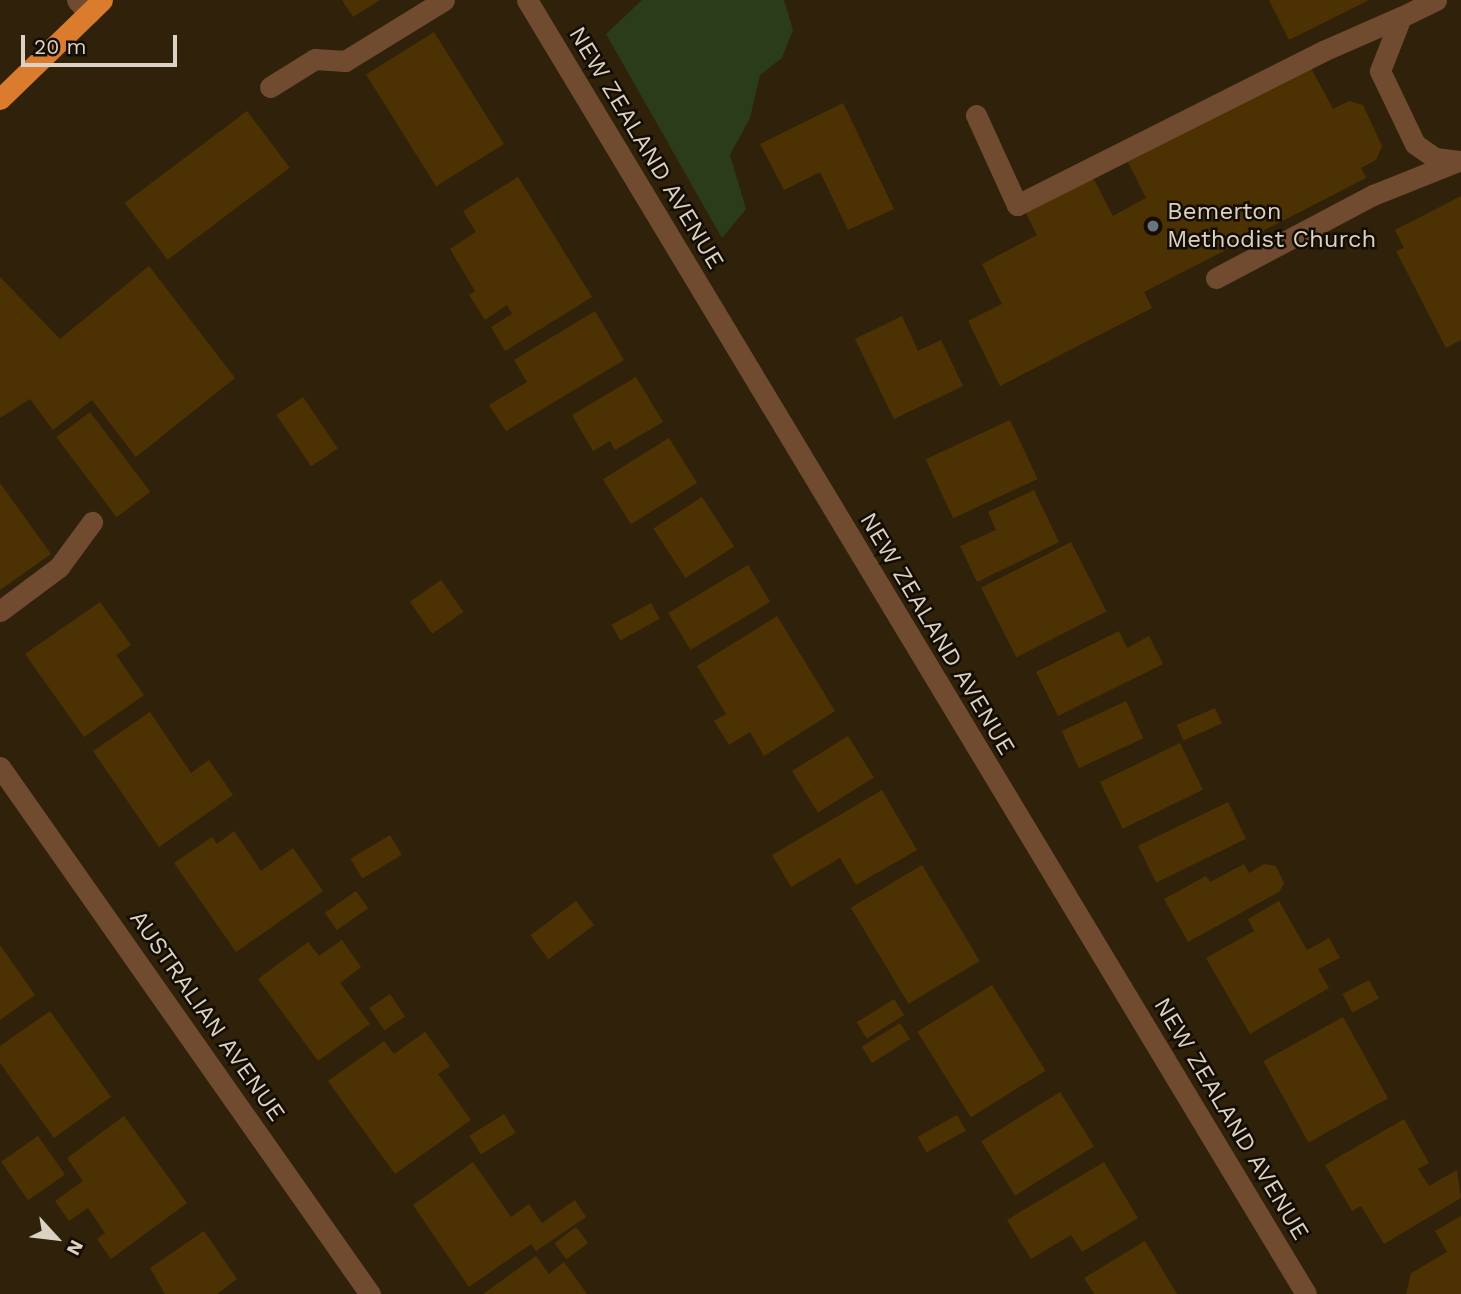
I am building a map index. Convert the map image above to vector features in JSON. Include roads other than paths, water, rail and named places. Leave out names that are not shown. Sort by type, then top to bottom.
[{"type":"highway","points":[[0,99],[89,4]]},
{"type":"street","points":[[270,87],[315,59],[345,61],[443,0]]},
{"type":"street","name":"NEW ZEALAND AVENUE","points":[[527,0],[1306,1294]]},
{"type":"street","points":[[976,116],[1017,205],[1323,51],[1436,0]]},
{"type":"street","points":[[1401,17],[1380,71],[1415,144],[1435,158],[1459,161]]},
{"type":"street","points":[[1216,278],[1373,195],[1459,161]]},
{"type":"street","points":[[0,611],[59,567],[92,522]]},
{"type":"street","name":"AUSTRALIAN AVENUE","points":[[0,767],[370,1294]]},
{"type":"place","name":"Bemerton Methodist Church","points":[[1153,226]]}]
